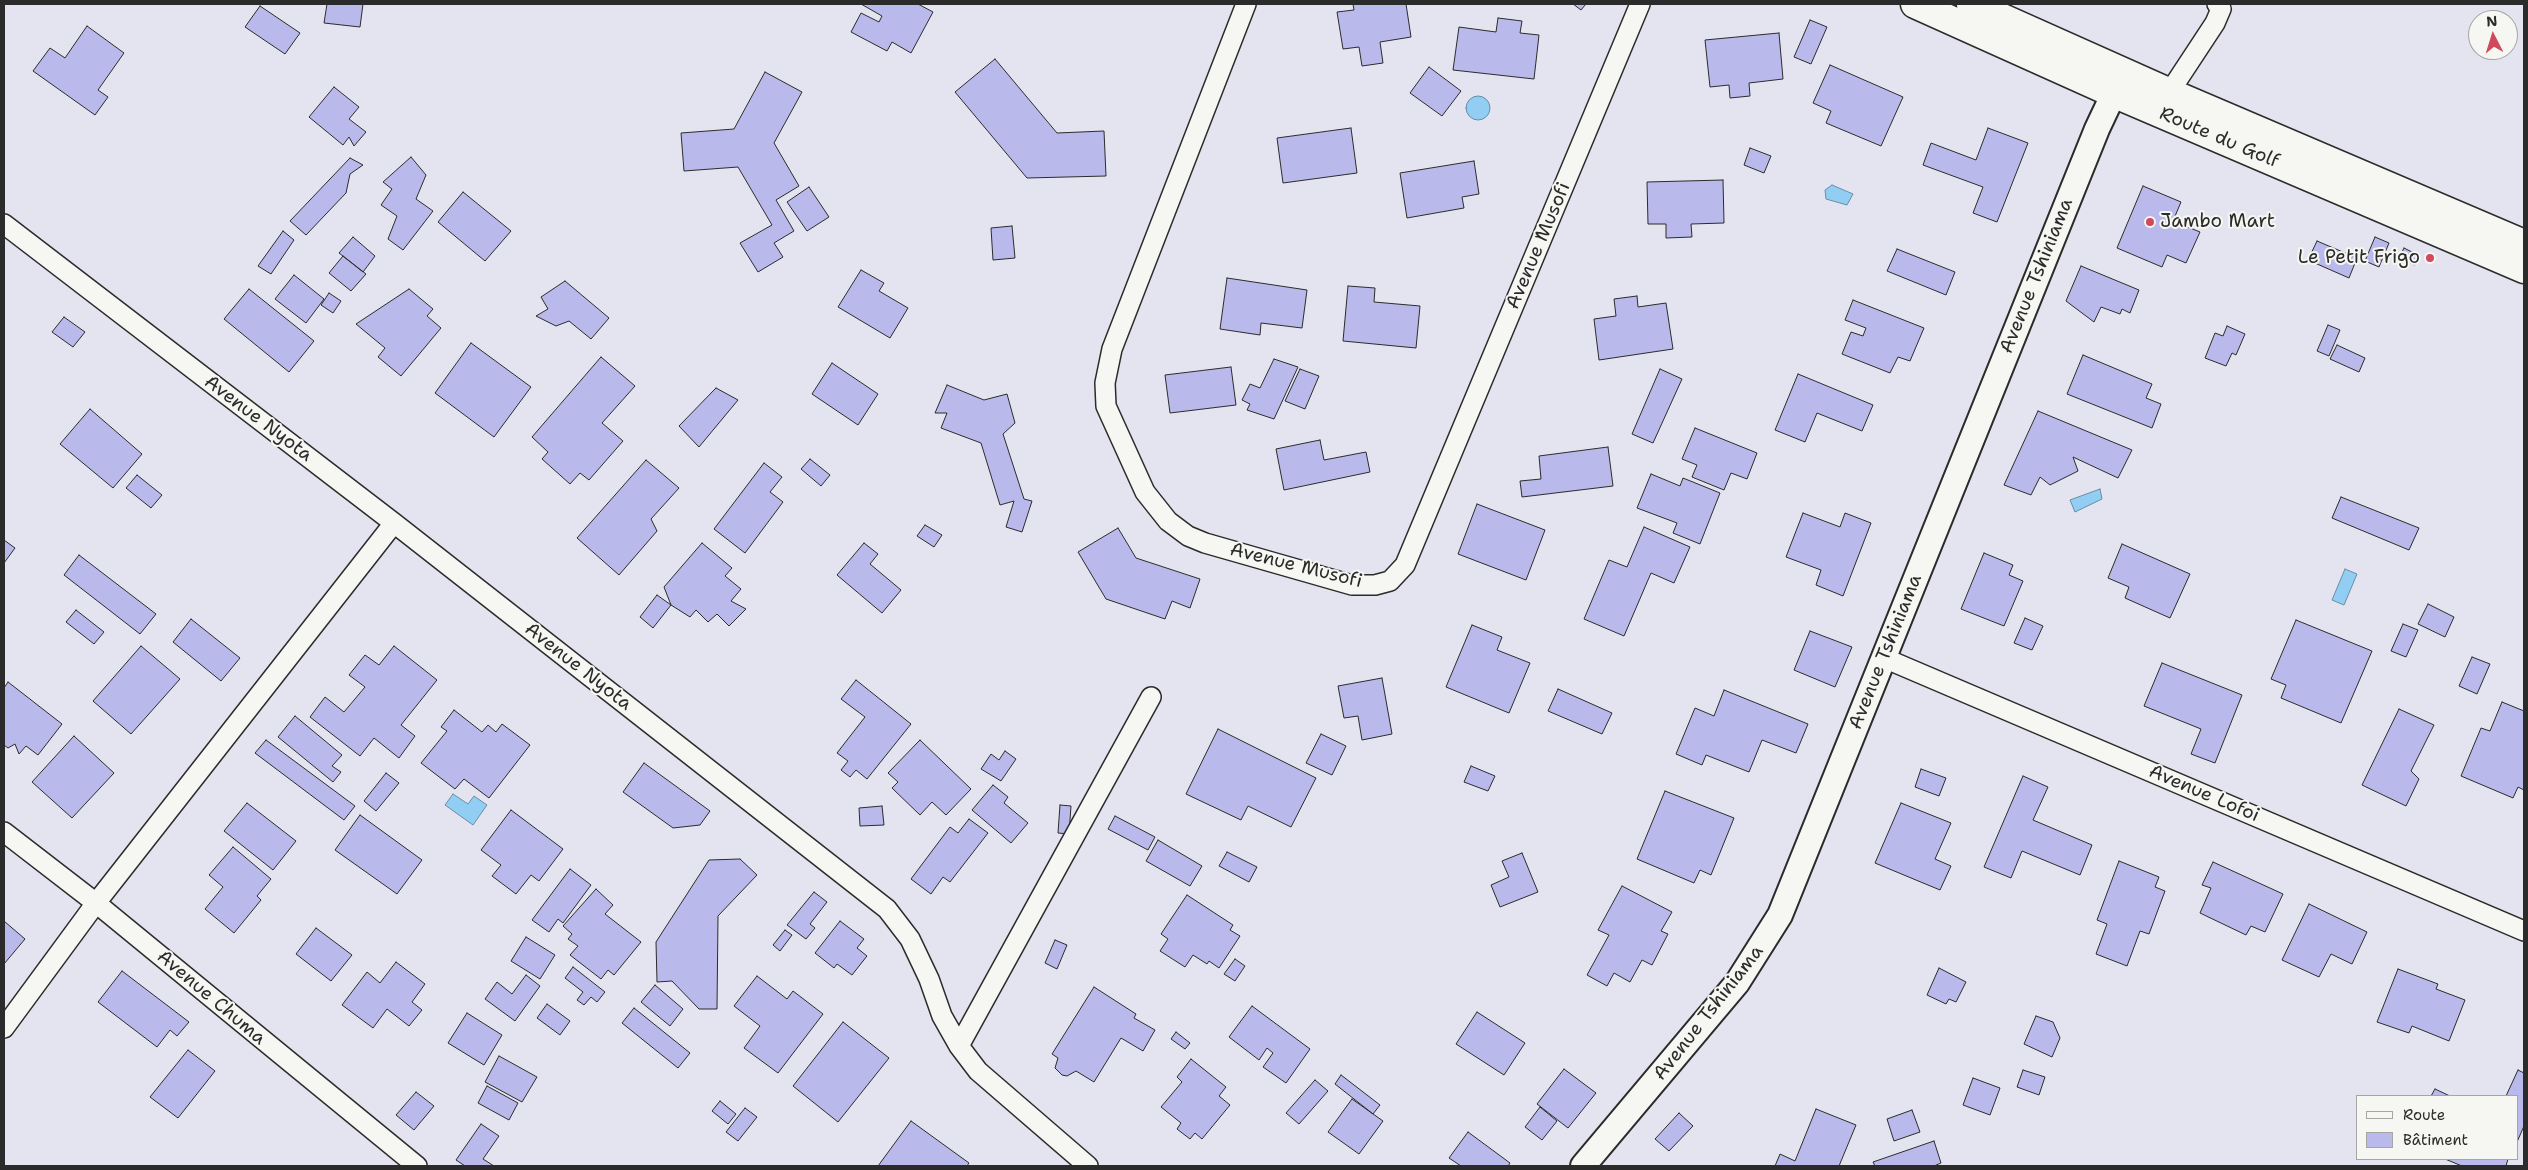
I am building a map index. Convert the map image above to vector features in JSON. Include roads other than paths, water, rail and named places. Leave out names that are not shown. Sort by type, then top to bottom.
[{"type":"main road","name":"Route du Golf","points":[[1915,4],[2119,83],[2163,102],[2524,269]]},
{"type":"main road","points":[[1971,4],[2119,83]]},
{"type":"main road","points":[[2163,102],[2524,244]]},
{"type":"street","name":"Avenue Musofi","points":[[1246,4],[1112,349],[1105,384],[1106,406],[1145,492],[1168,521],[1188,536],[1204,543],[1352,585],[1375,585],[1390,581],[1405,565],[1640,4]]},
{"type":"street","points":[[2163,102],[2215,22],[2221,9],[2217,4]]},
{"type":"street","name":"Avenue Tshiniama","points":[[1583,1166],[1737,983],[1760,950],[1780,915],[2097,129],[2119,83]]},
{"type":"street","name":"Avenue Nyota","points":[[4,224],[394,523],[887,909],[910,939],[929,979],[942,1016],[959,1046],[978,1071],[1088,1166]]},
{"type":"street","points":[[4,1028],[96,903],[394,523]]},
{"type":"street","name":"Avenue Lofoi","points":[[1884,658],[2524,931]]},
{"type":"street","points":[[959,1046],[1151,697]]},
{"type":"street","name":"Avenue Chuma","points":[[4,832],[96,903],[417,1166]]},
{"type":"water","points":[[1478,96],[1487,99],[1490,108],[1487,117],[1478,120],[1469,117],[1466,108],[1469,99]]},
{"type":"water","points":[[1832,185],[1853,194],[1847,205],[1826,199],[1825,190]]},
{"type":"water","points":[[2100,489],[2102,499],[2075,512],[2070,500]]},
{"type":"water","points":[[2345,569],[2357,574],[2344,605],[2332,600]]},
{"type":"water","points":[[453,794],[468,804],[474,796],[487,805],[473,825],[445,805]]},
{"type":"place","name":"Jambo Mart","points":[[2150,222]]},
{"type":"place","name":"Le Petit Frigo","points":[[2430,258]]}]
